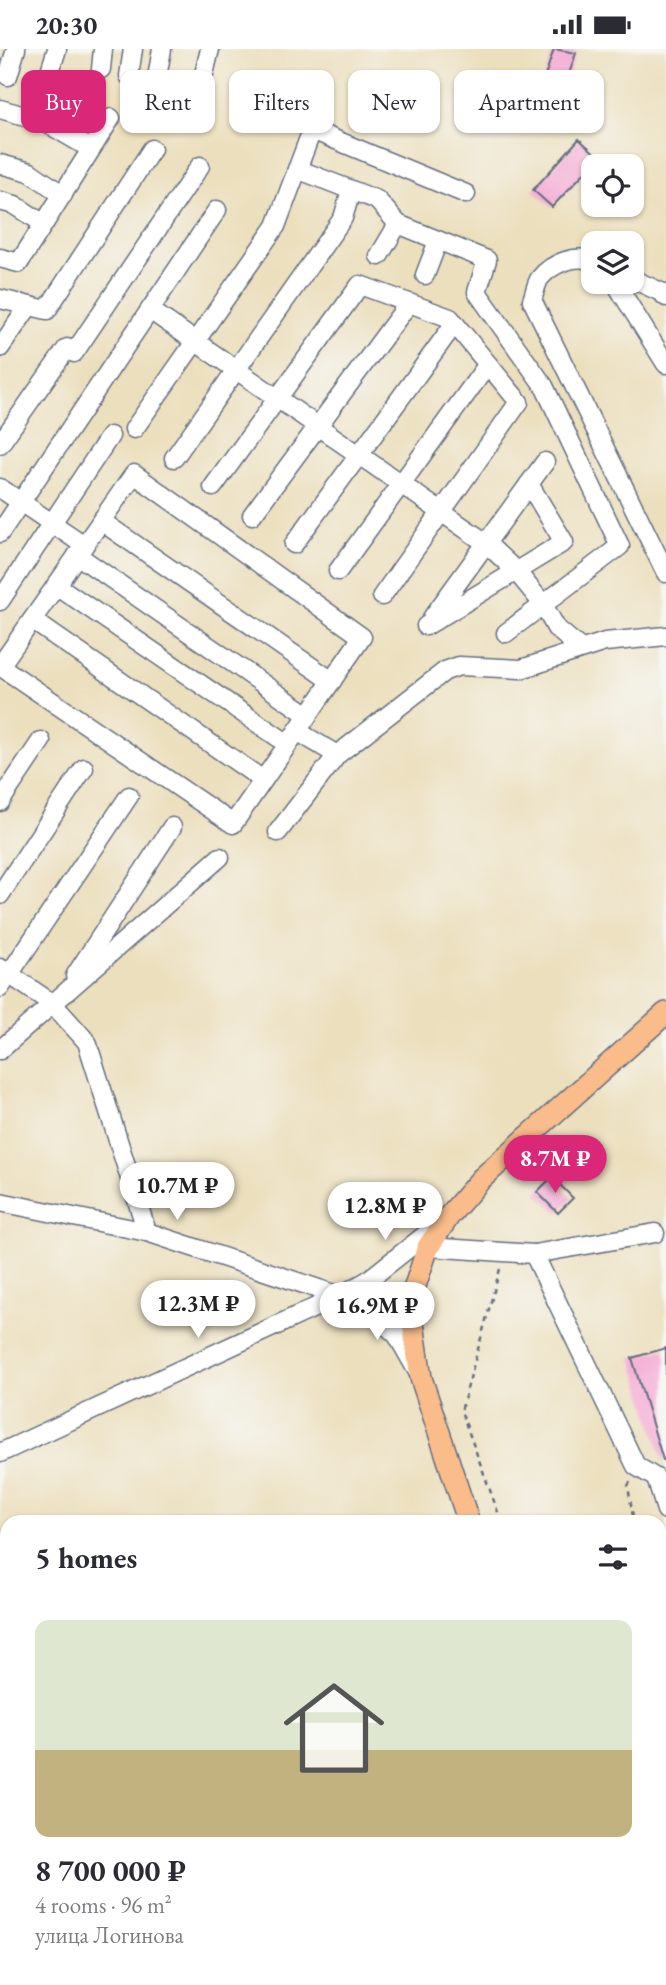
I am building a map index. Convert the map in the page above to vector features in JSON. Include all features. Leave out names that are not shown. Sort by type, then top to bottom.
[{"type":"main road","points":[[466,1515],[421,1378],[413,1323],[412,1295],[428,1247],[449,1216],[481,1179],[666,1013]]},
{"type":"street","points":[[8,76],[16,49]]},
{"type":"street","points":[[50,70],[57,49]]},
{"type":"street","points":[[101,69],[103,49]]},
{"type":"street","points":[[130,70],[133,49]]},
{"type":"street","points":[[158,70],[162,49]]},
{"type":"street","points":[[205,70],[210,49]]},
{"type":"street","points":[[0,109],[43,121],[91,149]]},
{"type":"street","points":[[0,258],[19,263],[111,118]]},
{"type":"street","points":[[134,429],[276,226],[312,130],[466,194]]},
{"type":"street","points":[[0,299],[47,310],[152,149]]},
{"type":"street","points":[[0,163],[30,172],[63,195]]},
{"type":"street","points":[[0,444],[67,348],[74,353],[200,166]]},
{"type":"street","points":[[297,169],[377,200],[398,225],[487,260],[477,292],[544,386],[620,545],[506,633]]},
{"type":"street","points":[[174,458],[343,218],[351,191]]},
{"type":"street","points":[[0,201],[15,205],[44,224]]},
{"type":"street","points":[[0,533],[217,210]]},
{"type":"street","points":[[379,256],[398,225]]},
{"type":"street","points":[[425,275],[438,241]]},
{"type":"street","points":[[581,259],[558,263],[538,279],[533,300],[666,573]]},
{"type":"street","points":[[644,284],[666,297]]},
{"type":"street","points":[[213,487],[360,285],[450,318],[519,402],[382,596]]},
{"type":"street","points":[[622,294],[666,364]]},
{"type":"street","points":[[252,515],[408,303]]},
{"type":"street","points":[[0,348],[29,306]]},
{"type":"street","points":[[150,310],[486,543],[516,571],[543,604],[556,628],[581,649]]},
{"type":"street","points":[[294,544],[455,323]]},
{"type":"street","points":[[338,571],[488,364]]},
{"type":"street","points":[[0,601],[110,436]]},
{"type":"street","points":[[529,484],[564,542],[426,626],[486,543],[545,462]]},
{"type":"street","points":[[134,474],[362,637],[233,824],[0,666],[81,550],[134,474]]},
{"type":"street","points":[[0,488],[308,716]]},
{"type":"street","points":[[101,521],[331,681]]},
{"type":"street","points":[[56,585],[293,738],[337,755]]},
{"type":"street","points":[[32,620],[263,780]]},
{"type":"street","points":[[278,832],[337,755],[445,671],[459,666],[521,669],[606,642],[666,636]]},
{"type":"street","points":[[0,801],[41,741]]},
{"type":"street","points":[[0,895],[85,768]]},
{"type":"street","points":[[129,796],[3,977],[57,1000],[87,1042],[146,1232]]},
{"type":"street","points":[[57,1000],[172,827]]},
{"type":"street","points":[[0,1050],[220,857]]},
{"type":"street","points":[[0,1202],[146,1232],[340,1296],[374,1314],[397,1335],[421,1378]]},
{"type":"street","points":[[0,1453],[340,1296],[367,1281],[449,1216]]},
{"type":"street","points":[[428,1247],[534,1254],[655,1233]]},
{"type":"street","points":[[534,1254],[636,1466],[661,1476],[666,1510]]},
{"type":"street","points":[[340,1296],[412,1295]]},
{"type":"path","points":[[499,1515],[461,1411],[504,1252]]},
{"type":"path","points":[[633,1515],[628,1486],[636,1466]]},
{"type":"building","points":[[554,49],[576,53],[570,70],[547,70]]},
{"type":"building","points":[[579,139],[596,154],[581,154],[581,176],[552,207],[533,190]]},
{"type":"building","points":[[552,1177],[573,1198],[558,1213],[537,1192]]},
{"type":"building","points":[[666,1348],[666,1460],[663,1460],[632,1358]]}]
